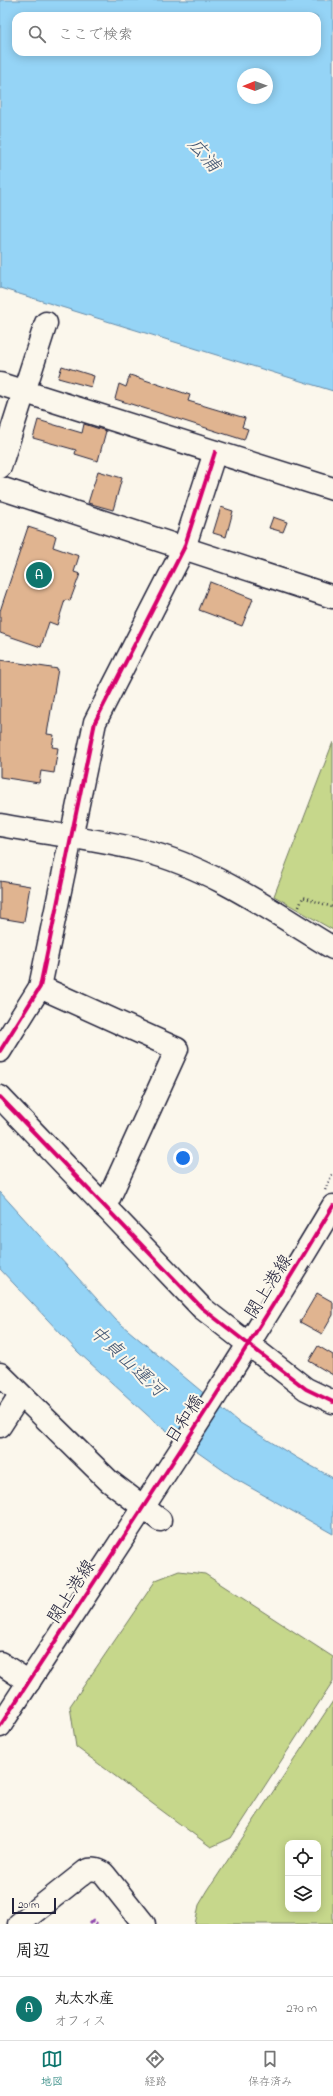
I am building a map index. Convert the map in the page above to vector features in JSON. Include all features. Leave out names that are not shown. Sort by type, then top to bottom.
[{"type":"street","points":[[0,467],[46,323]]},
{"type":"street","points":[[0,384],[333,489]]},
{"type":"street","points":[[0,1051],[40,987],[73,838],[95,722],[184,548],[215,452]]},
{"type":"street","points":[[0,488],[333,597]]},
{"type":"street","points":[[0,825],[144,851],[190,867],[236,890],[333,948]]},
{"type":"street","points":[[40,987],[177,1049],[105,1207]]},
{"type":"street","points":[[0,1097],[202,1308],[306,1389],[333,1402]]},
{"type":"street","name":"閖上港線","points":[[225,1381],[333,1206]]},
{"type":"street","points":[[0,1374],[109,1481],[160,1520]]},
{"type":"street","name":"日和橋","points":[[166,1472],[225,1381]]},
{"type":"street","points":[[0,1426],[20,1395]]},
{"type":"street","name":"閖上港線","points":[[0,1726],[166,1472]]},
{"type":"street","points":[[0,1663],[29,1682]]},
{"type":"street","points":[[19,1924],[86,1871],[93,1870],[102,1872],[106,1875],[144,1924]]},
{"type":"path","points":[[297,912],[304,897],[332,907],[333,906]]},
{"type":"green space","points":[[333,742],[333,930],[274,896]]},
{"type":"green space","points":[[179,1571],[205,1574],[333,1657],[333,1681],[231,1838],[211,1847],[76,1747],[70,1706],[156,1580]]},
{"type":"green space","points":[[333,1701],[333,1924],[195,1924],[199,1905]]},
{"type":"water","name":"広浦","points":[[0,0],[333,0],[333,391],[0,288]]},
{"type":"water","name":"中貞山運河","points":[[0,1192],[116,1320],[237,1421],[333,1478],[333,1534],[237,1480],[156,1423],[78,1352],[0,1269]]},
{"type":"building","points":[[62,366],[94,376],[91,387],[58,378]]},
{"type":"building","points":[[130,375],[190,395],[188,401],[245,418],[242,427],[248,429],[244,440],[115,399],[119,384],[126,387]]},
{"type":"building","points":[[38,420],[82,433],[84,424],[106,431],[98,461],[75,454],[76,450],[33,438]]},
{"type":"building","points":[[98,471],[122,478],[113,510],[88,503]]},
{"type":"building","points":[[221,507],[233,511],[226,537],[213,533]]},
{"type":"building","points":[[273,517],[287,522],[283,532],[269,528]]},
{"type":"building","points":[[28,527],[56,536],[53,547],[79,556],[74,572],[80,574],[70,601],[65,600],[57,625],[49,622],[41,647],[0,633],[0,611]]},
{"type":"building","points":[[210,582],[253,599],[242,626],[199,610]]},
{"type":"building","points":[[0,660],[58,669],[47,734],[54,735],[52,747],[58,748],[54,773],[41,771],[39,783],[0,777]]},
{"type":"building","points":[[0,881],[30,886],[24,922],[0,918]]},
{"type":"building","points":[[317,1293],[333,1302],[333,1315],[322,1334],[300,1322]]},
{"type":"building","points":[[318,1346],[333,1355],[333,1375],[309,1361]]},
{"type":"marked path","points":[[89,1924],[93,1920],[97,1924]]},
{"type":"cycle path","points":[[0,1051],[40,987],[95,722],[184,548],[215,452]]},
{"type":"cycle path","points":[[0,1097],[202,1308],[306,1389],[333,1402]]},
{"type":"cycle path","points":[[0,1726],[211,1403],[333,1206]]},
{"type":"place","name":"丸太水産","points":[[39,575]]}]
